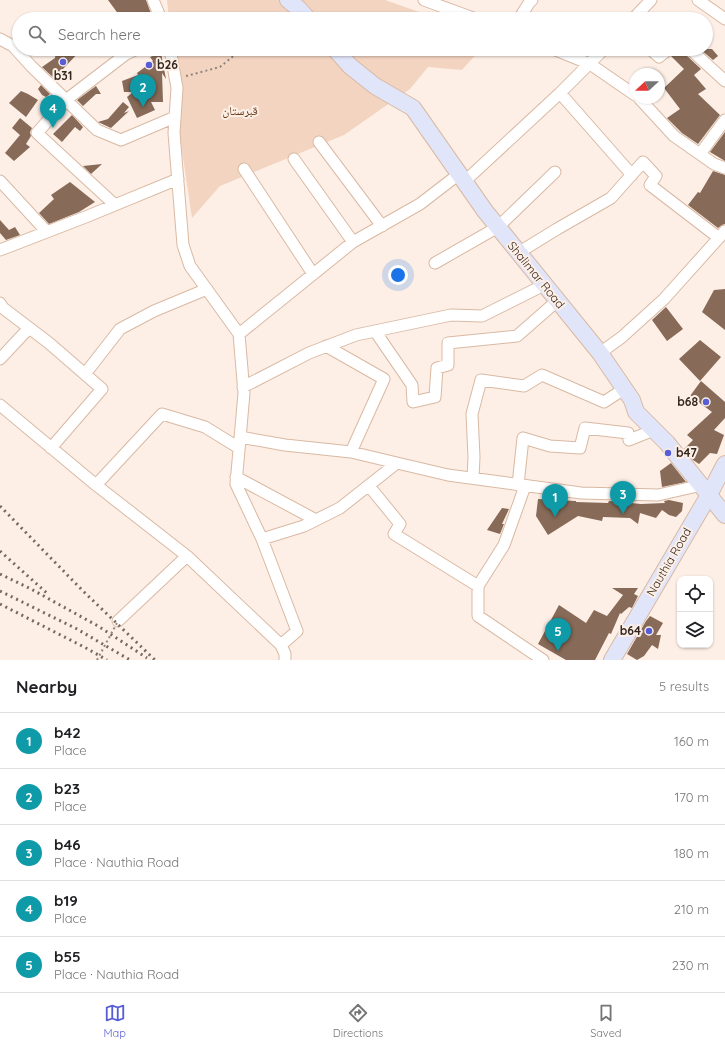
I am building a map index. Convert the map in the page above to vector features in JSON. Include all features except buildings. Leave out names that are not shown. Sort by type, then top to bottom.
[{"type":"street","points":[[153,0],[158,12]]},
{"type":"street","points":[[288,0],[302,12]]},
{"type":"street","points":[[524,12],[532,0]]},
{"type":"street","points":[[640,12],[651,0]]},
{"type":"street","points":[[698,0],[725,19]]},
{"type":"street","points":[[428,1],[457,12]]},
{"type":"street","points":[[0,39],[12,45]]},
{"type":"street","points":[[22,56],[96,130],[121,140],[175,117]]},
{"type":"street","points":[[115,205],[37,133],[66,100],[123,56]]},
{"type":"street","points":[[171,56],[177,88],[174,133],[183,245],[190,266],[239,334],[243,387],[236,484],[262,539],[298,631],[281,645]]},
{"type":"street","name":"Shalimar Road","points":[[341,56],[350,66],[375,86],[413,108],[498,227],[600,353],[632,400],[636,412],[667,443],[725,515]]},
{"type":"street","points":[[571,56],[590,64],[629,91]]},
{"type":"street","points":[[239,334],[353,242],[462,178],[560,93],[597,56]]},
{"type":"street","points":[[698,56],[725,81]]},
{"type":"street","points":[[560,93],[632,175]]},
{"type":"street","points":[[645,104],[674,136],[714,164],[725,168]]},
{"type":"street","points":[[700,154],[725,120]]},
{"type":"street","points":[[319,142],[382,226]]},
{"type":"street","points":[[294,159],[353,242]]},
{"type":"street","points":[[518,253],[610,198],[643,162],[656,176],[650,184],[722,234],[664,299],[622,337],[600,353]]},
{"type":"street","points":[[244,169],[313,274]]},
{"type":"street","points":[[435,263],[498,227],[556,172]]},
{"type":"street","points":[[0,250],[178,179]]},
{"type":"street","points":[[0,181],[47,232]]},
{"type":"street","points":[[243,387],[309,353],[356,335],[450,315],[482,316],[544,285]]},
{"type":"street","points":[[85,374],[120,329],[154,310],[207,289]]},
{"type":"street","points":[[375,330],[412,385],[413,402],[435,397],[437,368],[448,365],[448,343],[517,336],[557,301]]},
{"type":"street","points":[[0,303],[3,308],[49,343],[102,389],[51,448]]},
{"type":"street","points":[[0,359],[29,328]]},
{"type":"street","points":[[326,346],[384,379],[351,452]]},
{"type":"street","points":[[473,478],[474,457],[472,414],[481,380],[524,386],[542,375],[604,402],[624,389]]},
{"type":"street","points":[[0,405],[96,485],[187,556],[281,645],[285,654],[285,660]]},
{"type":"street","points":[[96,485],[162,414],[205,427],[239,448]]},
{"type":"street","points":[[543,660],[478,616],[478,586],[504,544],[522,485],[523,438],[550,446],[580,448],[585,428],[628,433],[629,440],[654,430]]},
{"type":"street","points":[[240,437],[285,445],[351,452],[397,464],[473,478],[581,493],[658,495],[705,490]]},
{"type":"street","points":[[262,539],[304,526],[340,508],[397,464]]},
{"type":"street","name":"Nauthia Road","points":[[612,660],[705,490],[725,464]]},
{"type":"street","points":[[236,477],[316,520]]},
{"type":"street","points":[[369,486],[400,524],[394,534],[478,586]]},
{"type":"street","points":[[118,621],[187,556]]},
{"type":"path","points":[[175,79],[220,67],[233,56]]},
{"type":"path","points":[[97,660],[118,621]]},
{"type":"green space","points":[[167,0],[385,0],[419,12],[168,12]]},
{"type":"green space","name":"قبرستان","points":[[172,56],[475,56],[462,70],[428,67],[410,89],[344,135],[220,186],[192,218],[176,110]]},
{"type":"railway","points":[[0,506],[83,591],[155,660]]},
{"type":"railway","points":[[0,551],[49,595]]},
{"type":"railway","points":[[0,574],[31,589],[98,626],[147,658]]},
{"type":"railway","points":[[0,591],[77,629],[130,660]]},
{"type":"railway","points":[[0,604],[107,660]]},
{"type":"place","name":"b31","points":[[63,62]]},
{"type":"place","name":"b26","points":[[149,65]]},
{"type":"place","name":"b23","points":[[143,107]]},
{"type":"place","name":"b19","points":[[53,128]]},
{"type":"place","name":"b68","points":[[706,402]]},
{"type":"place","name":"b47","points":[[668,453]]},
{"type":"place","name":"b46","points":[[623,514]]},
{"type":"place","name":"b42","points":[[555,517]]},
{"type":"place","name":"b64","points":[[649,631]]},
{"type":"place","name":"b55","points":[[558,651]]}]
